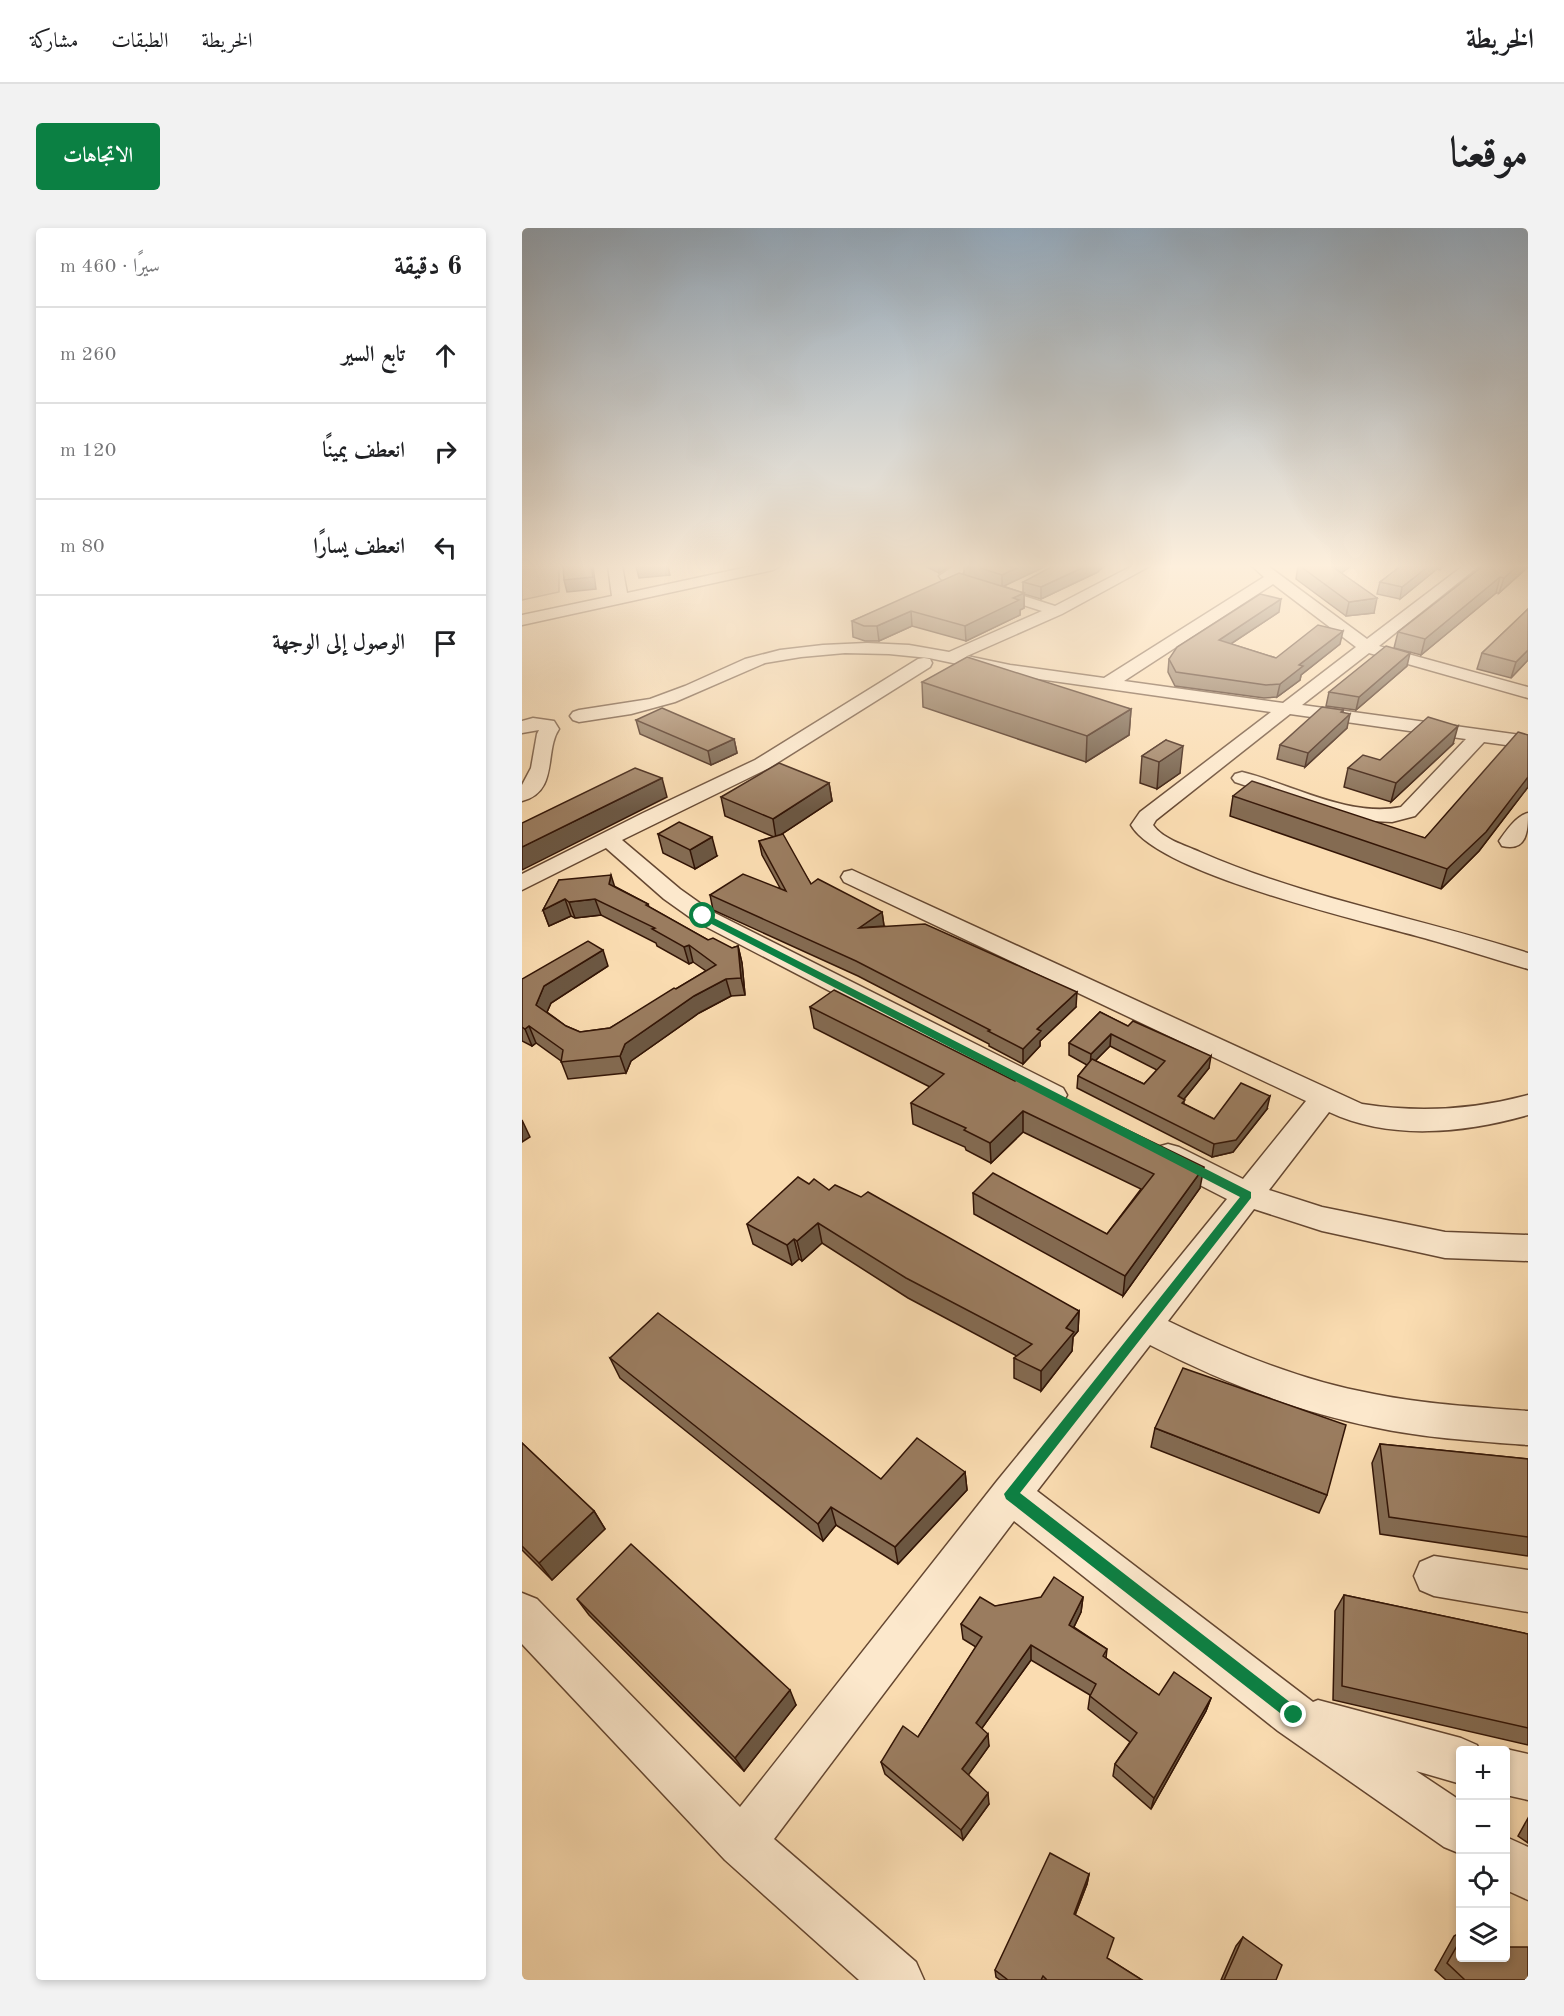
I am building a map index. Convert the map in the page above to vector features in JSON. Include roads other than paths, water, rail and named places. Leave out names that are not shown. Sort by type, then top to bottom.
[{"type":"street","points":[[949,658],[972,648]]},
{"type":"street","points":[[1108,683],[1160,648]]},
{"type":"street","points":[[1528,693],[1368,648],[1148,816],[1142,825],[1144,831],[1152,838],[1220,871],[1343,911],[1494,949],[1528,961]]},
{"type":"street","points":[[579,716],[651,704],[683,694],[745,664],[777,657],[860,650],[928,653],[1010,670],[1528,742]]},
{"type":"street","points":[[522,883],[608,838],[762,764],[924,663]]},
{"type":"street","points":[[522,795],[536,782],[546,734],[537,737],[523,727]]},
{"type":"street","points":[[1242,777],[1358,812],[1379,816],[1402,814],[1408,812],[1480,735]]},
{"type":"street","points":[[1510,840],[1528,819]]},
{"type":"street","points":[[608,838],[672,894],[703,916],[1076,1108]]},
{"type":"street","points":[[852,877],[1277,1074],[1356,1113],[1423,1122],[1460,1121],[1528,1106]]},
{"type":"street","points":[[742,1843],[1011,1494],[1324,1099]]},
{"type":"street","points":[[1140,1141],[1247,1195],[1322,1219],[1434,1243],[1506,1249],[1528,1248]]},
{"type":"street","points":[[1144,1326],[1202,1355],[1280,1385],[1374,1411],[1528,1428]]},
{"type":"street","points":[[1011,1494],[1294,1715],[1456,1827]]},
{"type":"street","points":[[1434,1576],[1528,1591]]},
{"type":"street","points":[[522,1614],[742,1843],[898,1980]]},
{"type":"street","points":[[1294,1715],[1456,1760]]},
{"type":"street","points":[[1510,1773],[1528,1777]]},
{"type":"street","points":[[1510,1864],[1528,1876]]}]
